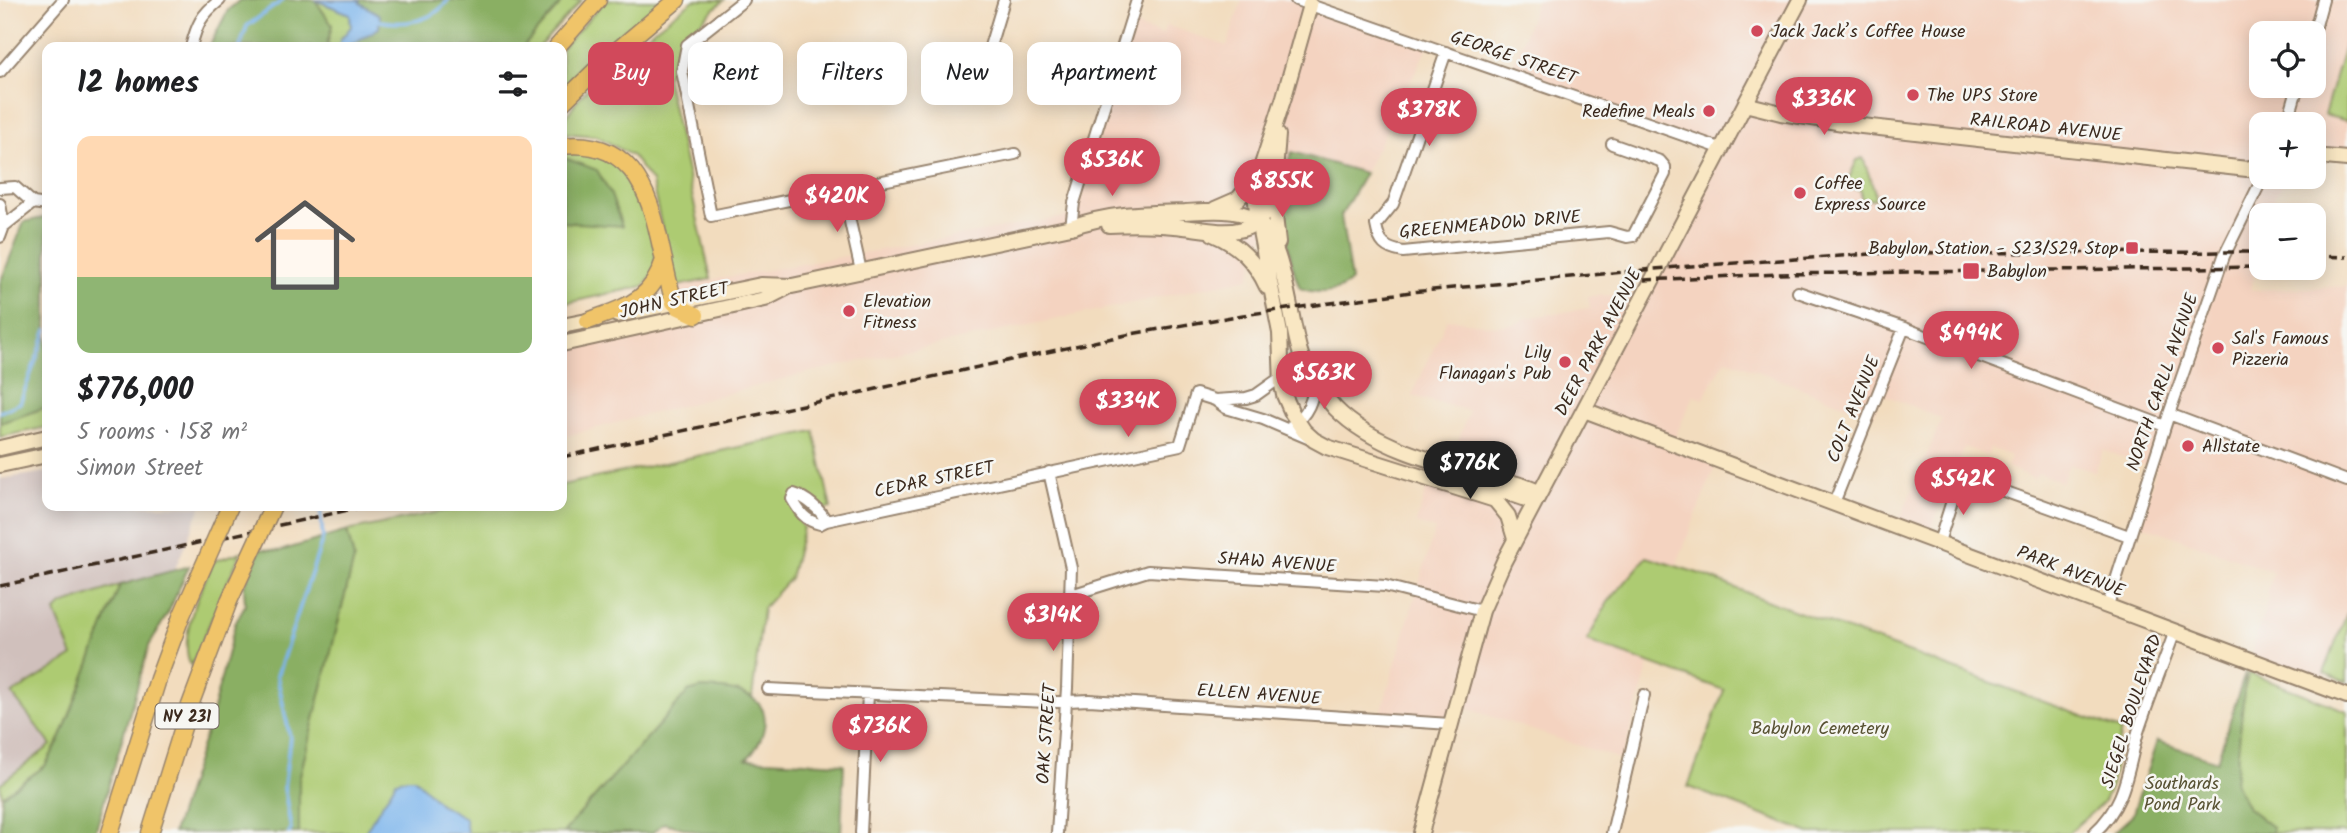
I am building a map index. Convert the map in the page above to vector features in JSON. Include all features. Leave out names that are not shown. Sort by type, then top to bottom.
[{"type":"main road","points":[[560,42],[598,0]]},
{"type":"main road","points":[[567,98],[608,58],[677,0]]},
{"type":"main road","name":"DEER PARK AVENUE","points":[[1421,833],[1482,611],[1515,539],[1800,0]]},
{"type":"main road","points":[[1281,269],[1273,197],[1275,157],[1284,97],[1306,2]]},
{"type":"main road","points":[[1284,97],[1259,174],[1256,202],[1282,345],[1282,385],[1291,425],[1314,440],[1343,453],[1495,500],[1508,516],[1515,539]]},
{"type":"main road","name":"RAILROAD AVENUE","points":[[1745,104],[1781,113],[1872,127],[2249,168]]},
{"type":"main road","points":[[567,146],[597,148],[618,159],[632,171],[651,204],[674,302],[683,310],[696,315]]},
{"type":"main road","points":[[2326,157],[2347,159]]},
{"type":"main road","name":"JOHN STREET","points":[[1204,211],[1226,206],[1238,199],[1259,174]]},
{"type":"main road","points":[[1258,221],[1273,197]]},
{"type":"main road","name":"JOHN STREET","points":[[567,343],[765,299],[792,286],[1071,227],[1099,218],[1204,211],[1241,214],[1258,221]]},
{"type":"main road","points":[[1258,221],[1270,234],[1305,364],[1333,406],[1364,432],[1400,449],[1524,486],[1537,497]]},
{"type":"main road","name":"JOHN STREET","points":[[1071,227],[1146,224],[1238,231],[1258,221]]},
{"type":"main road","name":"JOHN STREET","points":[[1206,230],[1232,243],[1246,254],[1257,267],[1272,296]]},
{"type":"main road","points":[[587,321],[628,306],[641,298],[657,280],[664,260]]},
{"type":"main road","name":"JOHN STREET","points":[[567,326],[761,285],[792,286]]},
{"type":"main road","name":"PARK AVENUE","points":[[1584,410],[2347,696]]},
{"type":"main road","points":[[0,448],[42,439]]},
{"type":"main road","points":[[0,465],[42,456]]},
{"type":"main road","points":[[1412,473],[1456,479],[1537,497]]},
{"type":"main road","name":"NY 231","points":[[110,833],[158,679],[181,617],[228,511]]},
{"type":"main road","name":"NY 231","points":[[150,833],[189,708],[229,601],[271,511]]},
{"type":"street","points":[[0,72],[63,0]]},
{"type":"street","points":[[192,42],[198,23],[220,0]]},
{"type":"street","points":[[744,0],[687,45],[682,71],[710,216],[1015,154]]},
{"type":"street","points":[[991,42],[1004,0]]},
{"type":"street","points":[[1071,227],[1074,203],[1137,0]]},
{"type":"street","points":[[2317,21],[2323,0]]},
{"type":"street","name":"GEORGE STREET","points":[[1306,2],[1720,149]]},
{"type":"street","name":"GREENMEADOW DRIVE","points":[[1446,52],[1393,204],[1376,225],[1382,244],[1387,248],[1403,252],[1609,232],[1633,236],[1665,174],[1665,167],[1660,161],[1612,144]]},
{"type":"street","points":[[0,188],[15,187],[33,203],[42,204]]},
{"type":"street","name":"NORTH CARLL AVENUE","points":[[2108,605],[2165,426],[2224,256],[2257,189]]},
{"type":"street","points":[[844,190],[861,271]]},
{"type":"street","points":[[2,232],[33,203]]},
{"type":"street","points":[[0,204],[2,232]]},
{"type":"street","points":[[1798,292],[1904,328],[2165,426]]},
{"type":"street","name":"COLT AVENUE","points":[[1834,503],[1904,328]]},
{"type":"street","points":[[1295,373],[1315,382],[1312,400],[1291,425],[1226,408],[1215,400],[1256,395],[1281,375],[1295,373]]},
{"type":"street","name":"CEDAR STREET","points":[[826,521],[1180,445],[1196,394],[1215,400]]},
{"type":"street","points":[[2169,414],[2347,481]]},
{"type":"street","name":"OAK STREET","points":[[1049,472],[1071,568],[1057,833]]},
{"type":"street","points":[[1939,542],[1957,485],[1970,479],[2129,536]]},
{"type":"street","name":"SHAW AVENUE","points":[[1071,595],[1148,571],[1385,586],[1482,611]]},
{"type":"street","name":"SIEGEL BOULEVARD","points":[[2094,833],[2107,821],[2119,803],[2138,733],[2175,631]]},
{"type":"street","name":"ELLEN AVENUE","points":[[768,689],[1066,702],[1089,700],[1450,724]]},
{"type":"street","points":[[861,833],[868,694]]},
{"type":"street","points":[[1612,833],[1644,695]]},
{"type":"shaded area","points":[[1242,0],[1294,0],[1430,42],[1365,173],[1292,152],[1249,278],[810,372],[567,436],[567,349],[687,325],[678,286],[1076,215],[1109,105],[1181,105],[1181,42],[1128,42],[1133,25],[1163,35],[1166,25],[1227,46]]},
{"type":"shaded area","points":[[1537,0],[2347,0],[2347,152],[2326,150],[2326,112],[2249,112],[2249,189],[2280,189],[2271,203],[2249,203],[2249,280],[2253,280],[2251,290],[2347,286],[2347,460],[2344,465],[2347,466],[2347,613],[2321,686],[2249,660],[2269,597],[2267,594],[2273,572],[2139,524],[2156,469],[2103,450],[2095,472],[2069,464],[2062,482],[2038,473],[2035,479],[2007,467],[2011,456],[1990,448],[1987,456],[1965,447],[1927,538],[1897,526],[1942,419],[1880,393],[1874,416],[1726,359],[1703,399],[1694,395],[1672,443],[1717,461],[1676,566],[1647,558],[1588,641],[1649,664],[1622,760],[1457,705],[1451,725],[1378,723],[1435,529],[1416,523],[1428,485],[1441,488],[1469,411],[1412,396],[1447,319],[1496,326],[1516,324],[1526,318],[1590,308],[1588,296],[1641,294],[1718,149],[1510,75]]},
{"type":"shaded area","points":[[42,473],[42,511],[199,511],[175,569],[111,587],[73,656],[51,745],[0,784],[0,479]]},
{"type":"green space","points":[[240,0],[315,0],[332,25],[328,42],[212,42],[228,10]]},
{"type":"green space","points":[[315,0],[350,14],[351,27],[340,42],[328,42],[332,25]]},
{"type":"green space","points":[[359,0],[564,0],[527,42],[355,42],[379,28],[380,15]]},
{"type":"green space","points":[[564,0],[582,0],[544,42],[527,42]]},
{"type":"green space","points":[[606,0],[662,0],[615,42],[588,42],[588,67],[567,86],[567,43]]},
{"type":"green space","points":[[694,0],[724,0],[690,35],[674,61],[674,42],[638,42]]},
{"type":"green space","points":[[2347,36],[2347,121],[2326,116]]},
{"type":"green space","points":[[588,88],[588,105],[672,105],[711,279],[674,286],[652,182],[632,156],[597,136],[567,133],[567,116]]},
{"type":"green space","points":[[567,147],[611,160],[627,173],[639,192],[656,253],[654,273],[644,286],[567,303]]},
{"type":"green space","points":[[1292,152],[1365,173],[1341,216],[1351,281],[1327,292],[1300,288],[1289,249],[1284,218],[1283,178]]},
{"type":"green space","points":[[1863,158],[1875,199],[1861,199],[1861,190],[1845,187],[1857,160]]},
{"type":"green space","points":[[567,159],[597,170],[611,195],[622,226],[567,222]]},
{"type":"green space","points":[[42,218],[42,409],[0,423],[0,283],[24,222]]},
{"type":"green space","points":[[42,409],[42,428],[0,437],[0,423]]},
{"type":"green space","points":[[814,431],[831,508],[795,514],[803,528],[790,578],[763,608],[752,698],[737,691],[688,692],[563,833],[299,833],[299,779],[354,559],[347,531],[443,511],[567,511],[567,484]]},
{"type":"green space","points":[[347,531],[354,559],[299,779],[299,833],[173,833],[211,717],[235,624],[245,605],[244,586],[260,549],[280,551]]},
{"type":"green space","points":[[241,552],[191,666],[187,654],[189,627],[203,585],[214,561]]},
{"type":"green space","name":"Babylon Cemetery","points":[[1647,557],[1704,575],[2121,730],[2111,786],[2103,803],[2068,833],[1810,833],[1688,787],[1724,690],[1587,641],[1608,602]]},
{"type":"green space","points":[[189,566],[169,611],[149,646],[95,833],[0,833],[2,796],[45,766],[61,737],[120,585]]},
{"type":"green space","points":[[120,585],[61,737],[45,766],[2,796],[0,784],[51,745],[12,694],[73,656],[55,612],[62,605]]},
{"type":"green space","points":[[2347,613],[2347,682],[2324,673]]},
{"type":"green space","name":"Southards Pond Park","points":[[2246,670],[2235,783],[2248,808],[2272,827],[2272,833],[2113,833],[2132,816],[2157,741],[2217,761]]},
{"type":"green space","points":[[2249,673],[2347,711],[2347,833],[2204,833]]},
{"type":"green space","points":[[702,688],[725,689],[747,695],[762,709],[765,719],[762,736],[746,759],[844,764],[841,833],[702,833],[664,823],[652,833],[563,833],[688,692]]},
{"type":"water","points":[[315,0],[359,0],[380,15],[379,28],[355,42],[340,42],[351,27],[350,14]]},
{"type":"water","points":[[414,778],[440,804],[465,818],[467,833],[365,833],[396,781]]},
{"type":"waterway","points":[[242,42],[247,26],[283,0]]},
{"type":"waterway","points":[[375,20],[395,23],[415,21],[434,14],[448,0]]},
{"type":"waterway","points":[[0,412],[20,403],[42,344]]},
{"type":"waterway","points":[[289,833],[291,829],[284,787],[290,737],[277,676],[323,538],[320,511]]},
{"type":"railway","points":[[567,456],[1131,334],[1243,315],[1411,292],[1677,267],[1885,253],[2249,252]]},
{"type":"railway","points":[[2326,256],[2347,257]]},
{"type":"railway","points":[[1644,280],[1780,274],[2249,267]]},
{"type":"railway","points":[[0,586],[344,511]]},
{"type":"place","name":"Jack Jack’s Coffee House","points":[[1757,31]]},
{"type":"place","name":"The UPS Store","points":[[1913,95]]},
{"type":"place","name":"Redefine Meals","points":[[1709,111]]},
{"type":"place","name":"Coffee Express Source","points":[[1800,193]]},
{"type":"place","name":"Babylon Station - S23/S29 Stop","points":[[2132,248]]},
{"type":"place","name":"Babylon","points":[[1971,271]]},
{"type":"place","name":"Elevation Fitness","points":[[849,311]]},
{"type":"place","name":"Sal's Famous Pizzeria","points":[[2218,348]]},
{"type":"place","name":"Lily Flanagan's Pub","points":[[1565,362]]},
{"type":"place","name":"Allstate","points":[[2188,446]]}]
